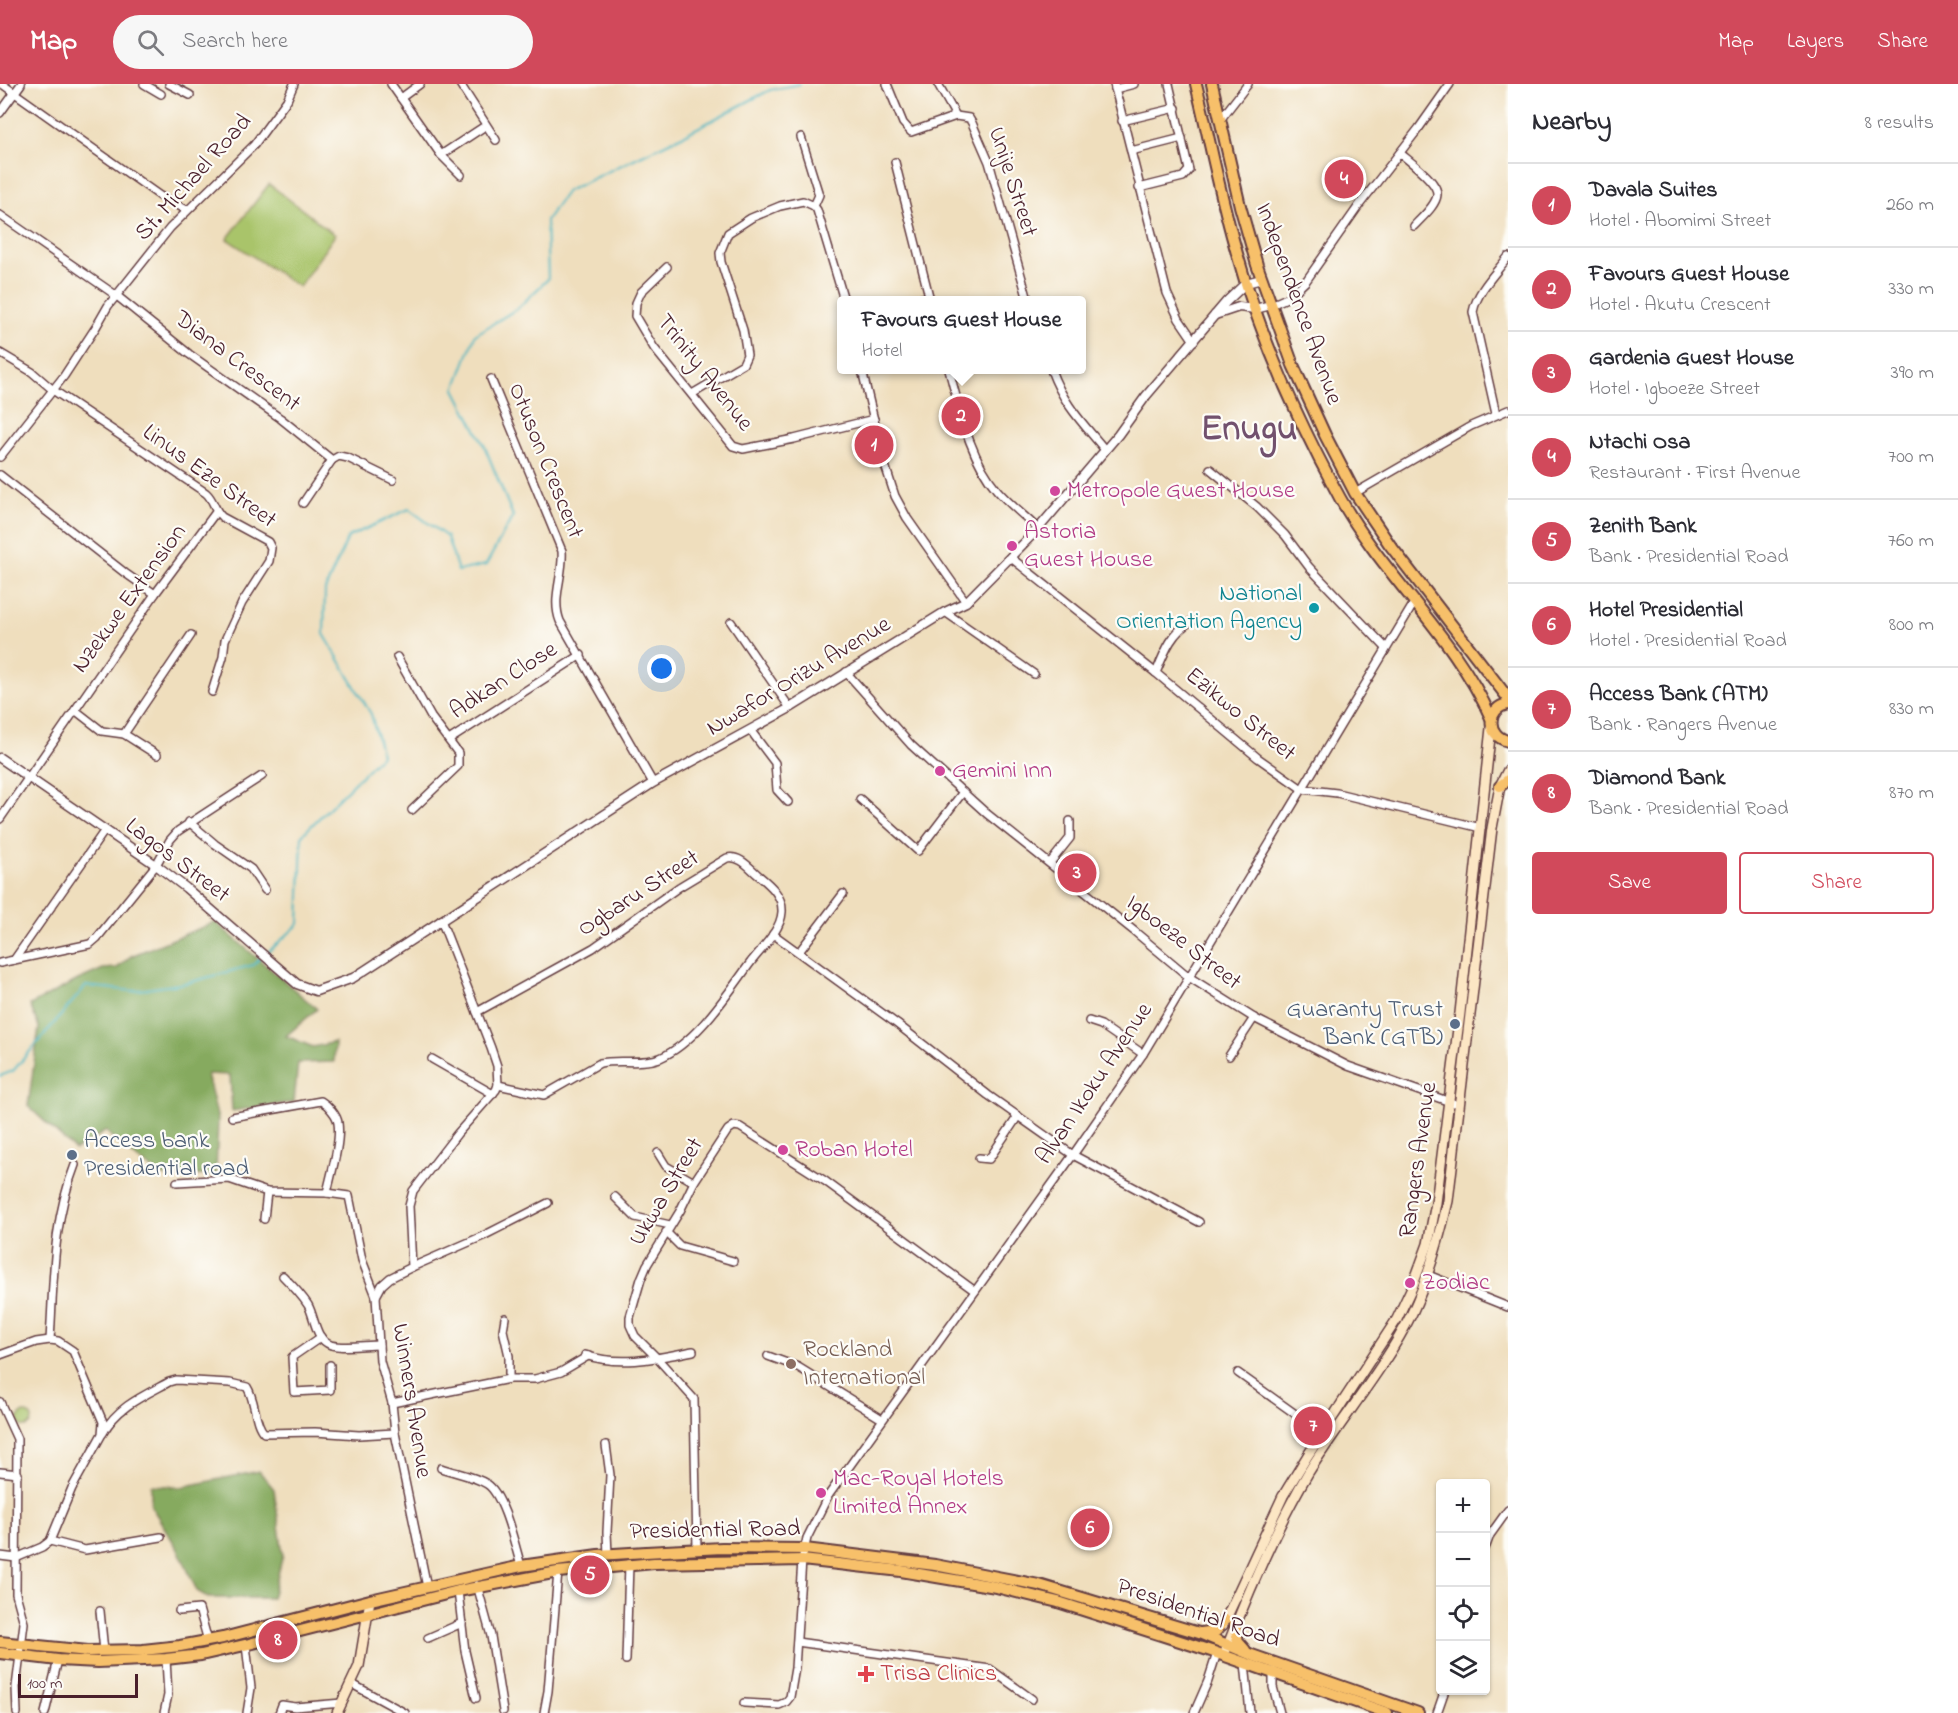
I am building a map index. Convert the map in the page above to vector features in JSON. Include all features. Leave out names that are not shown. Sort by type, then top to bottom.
[{"type":"main road","name":"Independence Avenue","points":[[1196,84],[1218,180],[1246,283],[1293,404],[1341,499],[1414,603],[1471,677],[1491,723]]},
{"type":"main road","name":"Independence Avenue","points":[[1212,84],[1240,206],[1262,279],[1293,365],[1325,435],[1356,494],[1390,545],[1508,698]]},
{"type":"main road","points":[[1508,704],[1498,707],[1491,723],[1498,738],[1508,741]]},
{"type":"main road","name":"Rangers Avenue","points":[[1230,1622],[1283,1496],[1397,1319],[1424,1257],[1434,1213],[1448,1102],[1481,828],[1491,723]]},
{"type":"main road","name":"Rangers Avenue","points":[[1230,1622],[1295,1497],[1392,1348],[1411,1314],[1428,1275],[1448,1201],[1492,828],[1508,770]]},
{"type":"main road","name":"Presidential Road","points":[[0,1653],[21,1650],[104,1651],[166,1659],[246,1645],[479,1587],[539,1569],[608,1555],[697,1549],[803,1554],[935,1565],[1039,1585],[1199,1633],[1217,1640],[1220,1651]]},
{"type":"main road","name":"Presidential Road","points":[[0,1642],[58,1660],[143,1655],[521,1566],[558,1572],[629,1564],[803,1554],[996,1587],[1058,1602],[1249,1659],[1352,1695],[1387,1713]]},
{"type":"main road","points":[[337,1713],[352,1684],[362,1656],[370,1600]]},
{"type":"main road","points":[[1199,1633],[1213,1632],[1230,1622]]},
{"type":"main road","points":[[1217,1640],[1230,1622]]},
{"type":"main road","points":[[1220,1651],[1230,1622]]},
{"type":"main road","points":[[1230,1622],[1240,1646],[1249,1659]]},
{"type":"main road","name":"Presidential Road","points":[[1249,1659],[1273,1671],[1418,1713]]},
{"type":"street","points":[[2,84],[160,196],[188,210]]},
{"type":"street","points":[[0,113],[21,84]]},
{"type":"street","points":[[144,84],[158,89]]},
{"type":"street","points":[[169,84],[190,95]]},
{"type":"street","name":"St. Michael Road","points":[[0,458],[83,349],[108,306],[170,228],[254,145],[287,100],[294,84]]},
{"type":"street","points":[[391,84],[441,155],[461,175]]},
{"type":"street","points":[[401,98],[420,84]]},
{"type":"street","points":[[459,84],[496,140]]},
{"type":"street","name":"Unije Street","points":[[887,84],[903,123],[911,132],[956,116],[969,118],[989,162],[1027,296]]},
{"type":"street","points":[[938,84],[956,116]]},
{"type":"street","points":[[1134,84],[1114,86],[1167,293],[1179,320],[1194,341]]},
{"type":"street","points":[[1139,188],[1186,174],[1189,170],[1169,84]]},
{"type":"street","points":[[1220,120],[1248,84]]},
{"type":"street","points":[[1215,315],[1239,307],[1255,309],[1271,305],[1289,297],[1306,281],[1360,204],[1450,84]]},
{"type":"street","points":[[1122,121],[1176,108]]},
{"type":"street","points":[[441,155],[485,126]]},
{"type":"street","points":[[801,137],[819,195],[814,206]]},
{"type":"street","points":[[1131,151],[1182,138]]},
{"type":"street","points":[[1400,153],[1433,182],[1438,194],[1414,226]]},
{"type":"street","points":[[895,162],[929,296]]},
{"type":"street","points":[[693,394],[743,364],[747,355],[743,330],[720,253],[728,233],[738,225],[780,206],[803,201],[814,206],[821,220],[843,296]]},
{"type":"street","name":"Diana Crescent","points":[[0,215],[117,296],[189,354],[280,417],[332,460]]},
{"type":"street","points":[[1496,414],[1473,312],[1475,302],[1482,290],[1508,257]]},
{"type":"street","name":"Trinity Avenue","points":[[667,267],[641,292],[636,303],[635,316],[654,348],[730,443],[740,449],[794,439],[874,419]]},
{"type":"street","points":[[1246,283],[1262,279]]},
{"type":"street","name":"Nwafor Orizu Avenue","points":[[329,987],[353,978],[653,783],[752,731],[945,612],[966,602],[1038,529],[1105,450],[1146,396],[1215,315],[1246,283]]},
{"type":"street","name":"Linus Eze Street","points":[[0,353],[32,372],[53,390],[206,493],[211,498],[216,512],[222,517],[268,542],[271,548],[269,561],[242,603],[225,640],[223,657],[212,692]]},
{"type":"street","points":[[863,374],[884,462],[895,496],[907,518],[966,602]]},
{"type":"street","points":[[950,374],[961,413],[982,469],[998,491],[1038,529]]},
{"type":"street","points":[[1053,374],[1059,392],[1068,406],[1105,450]]},
{"type":"street","name":"Otuson Crescent","points":[[491,379],[558,539],[563,561],[557,597],[557,614],[653,783]]},
{"type":"street","points":[[1356,494],[1471,426],[1508,410]]},
{"type":"street","points":[[303,503],[332,460],[342,456],[393,480]]},
{"type":"street","points":[[1210,469],[1257,507],[1285,535],[1309,567],[1386,648]]},
{"type":"street","points":[[0,475],[155,594]]},
{"type":"street","name":"Nzekwe Extension","points":[[0,819],[155,594],[216,512]]},
{"type":"street","name":"Ezikwo Street","points":[[1010,557],[1156,673],[1258,758],[1302,789],[1336,793],[1481,828]]},
{"type":"street","name":"Alvan Ikoku Avenue","points":[[744,1703],[779,1705],[786,1702],[792,1690],[803,1554],[814,1523],[828,1496],[1143,1054],[1414,603]]},
{"type":"street","points":[[945,612],[1034,674]]},
{"type":"street","points":[[1156,673],[1173,636],[1192,621]]},
{"type":"street","points":[[731,622],[790,708]]},
{"type":"street","points":[[124,734],[191,635]]},
{"type":"street","name":"Adkan Close","points":[[449,740],[581,655]]},
{"type":"street","name":"Adkan Close","points":[[397,657],[430,717],[458,753],[458,766],[412,810]]},
{"type":"street","name":"Igboeze Street","points":[[846,672],[911,745],[963,792],[1189,977],[1254,1018],[1348,1066],[1448,1102],[1460,1104]]},
{"type":"street","name":"Nzekwe Extension","points":[[75,710],[102,731],[124,734],[157,755]]},
{"type":"street","points":[[752,731],[775,763],[777,790],[788,802]]},
{"type":"street","name":"Lagos Street","points":[[0,758],[156,865],[297,984],[316,991],[329,987]]},
{"type":"street","points":[[0,963],[90,944],[98,938],[156,865],[170,840],[178,831],[262,776]]},
{"type":"street","points":[[860,799],[918,852],[963,792]]},
{"type":"street","points":[[1050,863],[1070,838],[1070,821]]},
{"type":"street","points":[[189,822],[215,844],[251,869],[265,890]]},
{"type":"street","points":[[14,960],[105,830]]},
{"type":"street","name":"Ogbaru Street","points":[[477,1012],[593,948],[679,887],[731,857],[740,860],[772,887],[782,905],[780,925],[720,1003],[696,1030],[667,1053],[649,1061],[600,1063],[544,1095],[498,1085]]},
{"type":"street","points":[[798,952],[843,894]]},
{"type":"street","points":[[412,1267],[409,1206],[413,1191],[498,1085],[496,1066],[441,920]]},
{"type":"street","points":[[773,933],[1073,1155],[1199,1222]]},
{"type":"street","points":[[1229,1056],[1254,1018]]},
{"type":"street","points":[[1089,1021],[1101,1025],[1143,1054]]},
{"type":"street","points":[[432,1059],[493,1094]]},
{"type":"street","points":[[232,1118],[321,1101],[327,1105],[338,1123],[337,1145],[327,1193]]},
{"type":"street","points":[[979,1158],[989,1159],[1018,1116]]},
{"type":"street","name":"Ukwa Street","points":[[697,1549],[694,1399],[635,1336],[630,1325],[630,1317],[641,1279],[694,1182],[728,1130],[734,1126],[740,1127],[825,1181],[975,1291]]},
{"type":"street","points":[[658,1153],[666,1166],[694,1182]]},
{"type":"street","points":[[50,1340],[59,1212],[75,1165]]},
{"type":"street","points":[[177,1182],[230,1179],[267,1192],[327,1193],[349,1196],[362,1260],[376,1296]]},
{"type":"street","points":[[264,1220],[267,1192]]},
{"type":"street","points":[[615,1197],[634,1218],[668,1229],[680,1246],[732,1261]]},
{"type":"street","name":"Winners Avenue","points":[[427,1587],[395,1433],[392,1403],[380,1361],[376,1296],[382,1285],[390,1278],[483,1236],[548,1203]]},
{"type":"street","points":[[1428,1275],[1508,1307]]},
{"type":"street","points":[[283,1276],[308,1305],[321,1337],[329,1344],[334,1346],[379,1345]]},
{"type":"street","points":[[504,1318],[503,1330],[509,1356],[509,1379]]},
{"type":"street","points":[[321,1337],[292,1357],[294,1392],[330,1390],[330,1365]]},
{"type":"street","points":[[0,1355],[36,1341],[50,1340],[58,1341],[73,1351],[103,1422],[102,1434]]},
{"type":"street","points":[[392,1403],[509,1379],[535,1379],[561,1372],[587,1355],[617,1360],[657,1358],[693,1352]]},
{"type":"street","points":[[768,1356],[798,1367],[882,1419]]},
{"type":"street","points":[[1238,1373],[1322,1434]]},
{"type":"street","points":[[0,1556],[16,1558],[50,1541],[72,1488],[109,1422],[124,1407],[160,1386],[176,1380],[230,1383],[247,1387],[255,1402],[261,1430],[264,1433],[315,1432],[359,1435],[395,1433]]},
{"type":"street","points":[[0,1402],[17,1439],[16,1594],[24,1623],[16,1687],[17,1713]]},
{"type":"street","points":[[606,1445],[610,1475],[608,1555]]},
{"type":"street","points":[[441,1468],[486,1484],[497,1495],[504,1510],[521,1566]]},
{"type":"street","points":[[0,1472],[18,1474]]},
{"type":"street","points":[[1490,1535],[1508,1510]]},
{"type":"street","points":[[50,1541],[85,1550],[161,1537]]},
{"type":"street","points":[[680,1550],[681,1562]]},
{"type":"street","points":[[626,1660],[629,1564]]},
{"type":"street","points":[[544,1713],[558,1572]]},
{"type":"street","points":[[470,1577],[479,1587],[491,1636],[503,1711]]},
{"type":"street","points":[[458,1592],[465,1651],[476,1698]]},
{"type":"street","points":[[178,1611],[199,1610],[208,1641]]},
{"type":"street","points":[[100,1611],[104,1651]]},
{"type":"street","points":[[428,1638],[462,1623]]},
{"type":"street","points":[[797,1642],[990,1669],[1032,1699]]},
{"type":"street","points":[[246,1645],[251,1688],[247,1713]]},
{"type":"street","points":[[1196,1711],[1220,1651]]},
{"type":"street","points":[[164,1713],[168,1695],[166,1659]]},
{"type":"street","points":[[1249,1659],[1250,1713]]},
{"type":"street","points":[[45,1713],[58,1660]]},
{"type":"street","points":[[1273,1671],[1273,1687],[1280,1713]]},
{"type":"street","points":[[352,1684],[405,1713]]},
{"type":"street","points":[[1437,1713],[1443,1695]]},
{"type":"street","points":[[279,1713],[282,1705],[295,1707],[342,1703]]},
{"type":"green space","points":[[269,184],[335,235],[299,287],[227,239]]},
{"type":"green space","points":[[215,922],[317,1009],[286,1036],[313,1047],[335,1042],[334,1062],[298,1063],[294,1102],[232,1111],[230,1075],[207,1074],[218,1119],[216,1175],[162,1176],[121,1147],[106,1131],[75,1150],[28,1106],[39,1027],[30,1005],[103,969],[117,968],[131,956]]},
{"type":"green space","points":[[25,1413],[30,1415],[32,1420],[30,1425],[25,1427],[20,1425],[18,1420],[20,1415]]},
{"type":"green space","points":[[259,1471],[274,1489],[283,1555],[272,1598],[209,1598],[197,1591],[179,1551],[151,1506],[151,1485],[181,1487]]},
{"type":"waterway","points":[[267,953],[299,924],[302,835],[382,755],[371,714],[324,634],[325,590],[348,537],[409,509],[447,537],[458,571],[486,565],[513,516],[484,445],[455,389],[475,335],[518,308],[548,279],[546,220],[567,191],[684,135],[770,90],[800,84]]},
{"type":"waterway","points":[[0,1076],[13,1071],[86,986],[133,991],[187,983],[253,965],[262,956]]},
{"type":"place","name":"Ntachi Osa","points":[[1344,179]]},
{"type":"place","name":"Favours Guest House","points":[[961,416]]},
{"type":"place","name":"Davala Suites","points":[[874,445]]},
{"type":"place","name":"Metropole Guest House","points":[[1055,491]]},
{"type":"place","name":"Astoria Guest House","points":[[1012,546]]},
{"type":"place","name":"National Orientation Agency","points":[[1314,608]]},
{"type":"place","name":"Gemini Inn","points":[[940,771]]},
{"type":"place","name":"Gardenia Guest House","points":[[1077,873]]},
{"type":"place","name":"Guaranty Trust Bank (GTB)","points":[[1455,1024]]},
{"type":"place","name":"Roban Hotel","points":[[783,1150]]},
{"type":"place","name":"Access bank Presidential road","points":[[72,1155]]},
{"type":"place","name":"Zodiac","points":[[1410,1283]]},
{"type":"place","name":"Rockland International","points":[[791,1364]]},
{"type":"place","name":"Access Bank (ATM)","points":[[1313,1426]]},
{"type":"place","name":"Mac-Royal Hotels Limited Annex","points":[[821,1493]]},
{"type":"place","name":"Hotel Presidential","points":[[1090,1528]]},
{"type":"place","name":"Zenith Bank","points":[[590,1575]]},
{"type":"place","name":"Diamond Bank","points":[[278,1640]]},
{"type":"place","name":"Trisa Clinics","points":[[866,1674]]},
{"type":"district","name":"Enugu","points":[[1249,430]]}]
